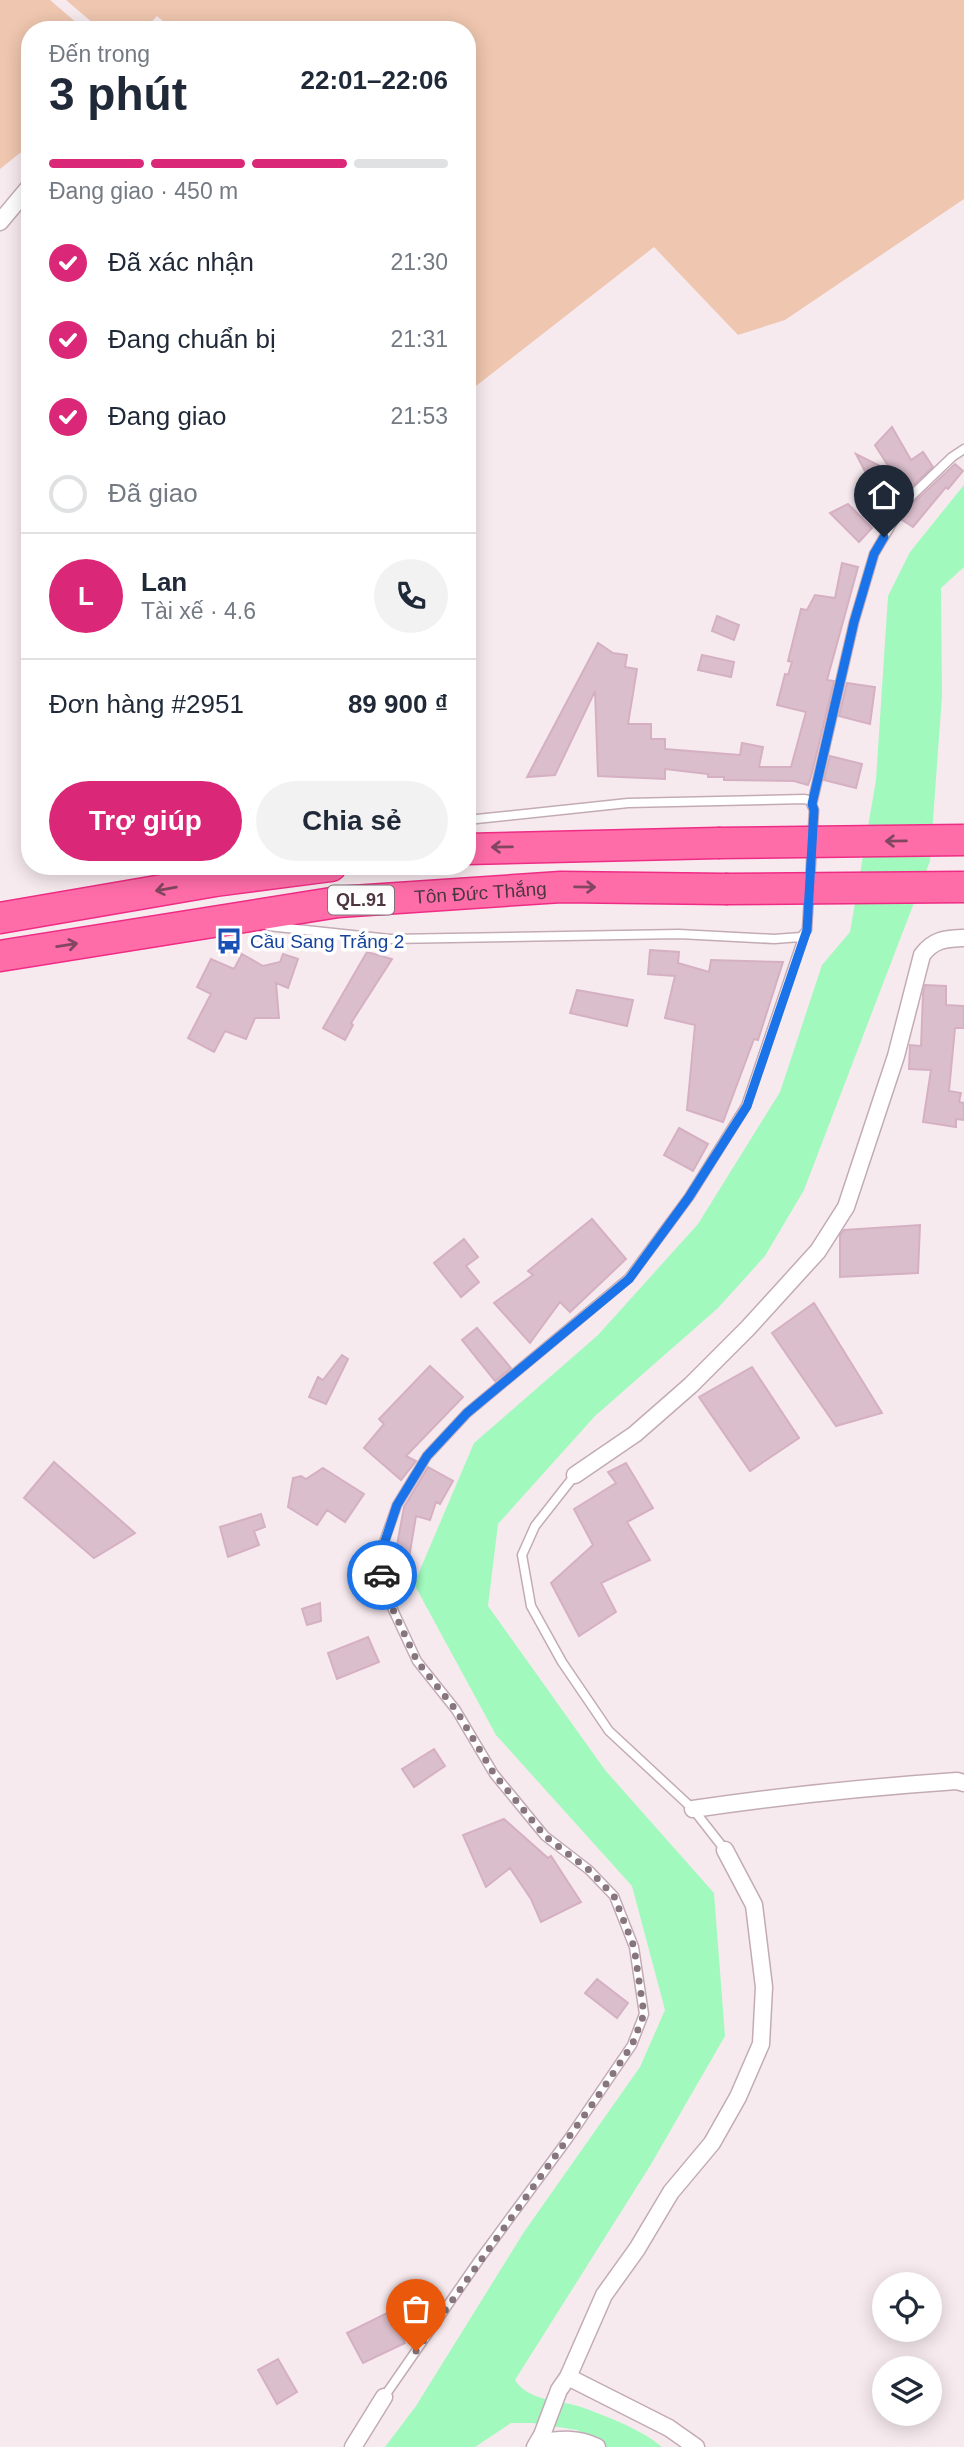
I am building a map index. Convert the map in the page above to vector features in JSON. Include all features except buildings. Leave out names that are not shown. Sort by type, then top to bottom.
[{"type":"highway","points":[[476,849],[964,840]]},
{"type":"highway","name":"QL.91","points":[[0,918],[261,875]]},
{"type":"highway","name":"Tôn Đức Thắng","points":[[0,956],[338,902],[561,887],[964,887]]},
{"type":"street","points":[[0,222],[21,197]]},
{"type":"street","points":[[575,1475],[635,1434],[691,1385],[748,1328],[818,1251],[846,1207],[896,1056],[922,956],[930,944],[940,939],[964,938]]},
{"type":"street","points":[[694,1809],[761,1799],[948,1782],[964,1783]]},
{"type":"street","points":[[538,2442],[604,2295],[637,2249],[671,2192],[712,2143],[738,2097],[761,2043],[764,1987],[754,1905],[725,1850]]},
{"type":"street","points":[[563,2383],[669,2428],[696,2447]]},
{"type":"street","points":[[353,2447],[384,2397]]},
{"type":"street","points":[[538,2442],[560,2438],[585,2441],[597,2447]]},
{"type":"lane","points":[[384,2397],[632,2045],[644,2014],[634,1947],[614,1896],[589,1870],[545,1836],[494,1774],[456,1710],[417,1661],[388,1599],[379,1559],[397,1505],[427,1456],[467,1413],[629,1279],[689,1197],[747,1106],[808,921],[814,810],[812,804],[854,622],[874,554],[904,503],[964,449]]},
{"type":"lane","points":[[476,819],[628,803],[790,797],[805,799],[812,804]]},
{"type":"lane","points":[[215,881],[234,875]]},
{"type":"lane","points":[[220,920],[390,939],[678,934],[774,939],[797,938],[804,934]]},
{"type":"lane","points":[[575,1475],[535,1526],[522,1555],[531,1606],[562,1662],[609,1731],[694,1809],[725,1850]]},
{"type":"shaded area","points":[[0,0],[50,0],[74,21],[21,21],[21,152],[0,169]]},
{"type":"shaded area","points":[[66,0],[964,0],[964,199],[785,320],[738,335],[654,247],[476,386],[476,21],[163,21],[157,16],[152,21],[90,21]]},
{"type":"shaded area","points":[[964,485],[964,567],[941,588],[942,696],[930,861],[804,1190],[765,1256],[718,1308],[595,1416],[498,1524],[488,1606],[605,1770],[714,1893],[725,2036],[650,2166],[515,2380],[537,2397],[575,2405],[615,2420],[635,2429],[662,2447],[605,2447],[577,2430],[532,2423],[511,2423],[475,2447],[385,2447],[416,2406],[524,2232],[640,2067],[665,2010],[632,1886],[496,1735],[414,1584],[474,1443],[598,1335],[698,1224],[780,1092],[822,965],[850,932],[876,780],[888,596],[910,552]]},
{"type":"way so far","points":[[382,1575],[388,1599],[417,1661],[456,1710],[494,1774],[545,1836],[589,1870],[614,1896],[634,1947],[644,2014],[632,2045],[594,2102],[416,2351]]},
{"type":"place","name":"Cầu Sang Trắng 2","points":[[229,941]]},
{"type":"route","points":[[382,1575],[379,1559],[397,1505],[427,1456],[467,1413],[629,1279],[689,1197],[747,1106],[807,930],[814,810],[812,804],[854,622],[874,554],[884,537]]}]
